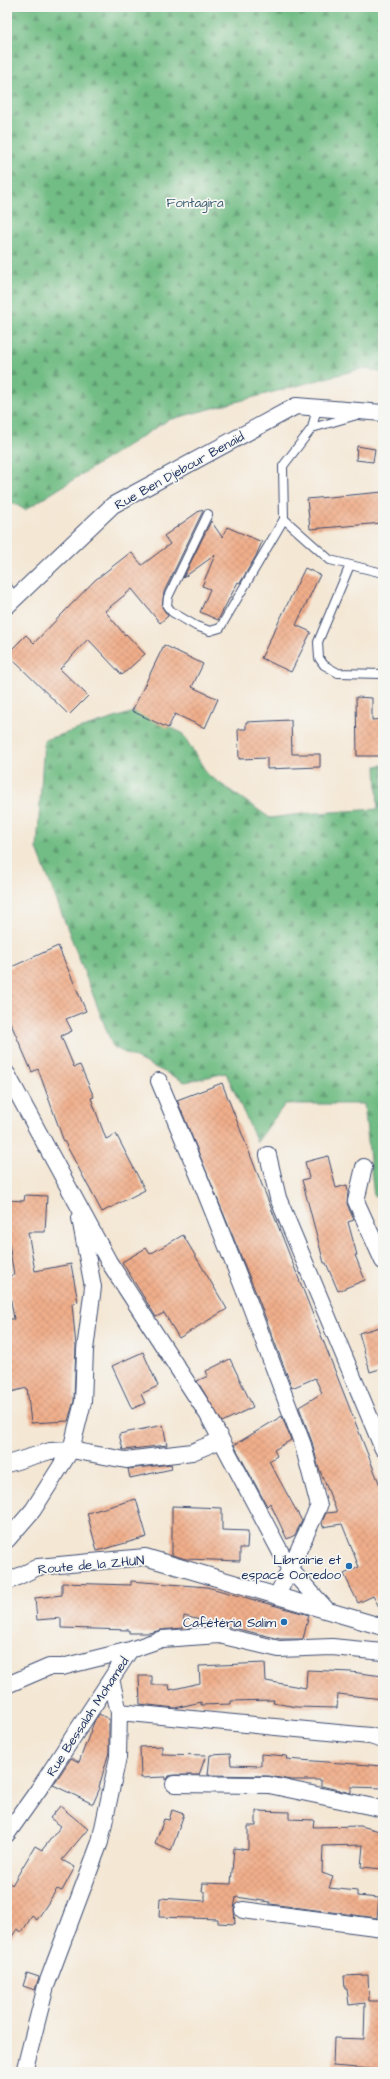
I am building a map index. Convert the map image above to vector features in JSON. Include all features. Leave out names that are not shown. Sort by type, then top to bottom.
[{"type":"street","name":"Rue Ben Djebour Benaïd","points":[[10,597],[113,504],[296,406],[375,413]]},
{"type":"street","points":[[7,1074],[109,1262],[208,1415],[290,1568],[327,1610]]},
{"type":"street","points":[[159,1081],[200,1179],[303,1445],[319,1506],[277,1596]]},
{"type":"street","points":[[268,1155],[278,1198],[383,1449]]},
{"type":"street","points":[[364,1167],[356,1201],[383,1261]]},
{"type":"street","points":[[7,1540],[33,1510],[71,1450],[83,1402],[85,1350],[93,1287],[77,1203]]},
{"type":"street","points":[[7,1464],[50,1451],[71,1450],[126,1460],[192,1452],[221,1440]]},
{"type":"street","name":"Route de la ZHUN","points":[[7,1582],[38,1567],[145,1557],[383,1626]]},
{"type":"street","name":"Rue Bessalah Mohamed","points":[[7,1834],[130,1650],[162,1639],[219,1635],[279,1649],[332,1647],[383,1652]]},
{"type":"street","points":[[7,1685],[49,1667],[62,1667],[130,1650]]},
{"type":"street","points":[[24,2072],[46,1986],[100,1842],[118,1757],[119,1712],[111,1679]]},
{"type":"street","points":[[119,1712],[370,1736],[383,1740]]},
{"type":"street","points":[[174,1784],[269,1785],[383,1809]]},
{"type":"street","points":[[243,1910],[383,1928]]},
{"type":"lane","points":[[208,514],[168,597],[168,606],[172,612],[196,626],[210,630],[220,628],[284,519],[284,466],[312,428],[317,408]]},
{"type":"lane","points":[[312,428],[375,413]]},
{"type":"lane","points":[[284,519],[330,560],[383,573]]},
{"type":"lane","points":[[350,565],[318,642],[319,658],[324,665],[338,674],[383,674]]},
{"type":"green space","name":"Fontagira","points":[[7,7],[383,7],[383,373],[364,368],[168,420],[25,510],[7,499]]},
{"type":"green space","points":[[137,711],[182,733],[208,775],[270,818],[302,814],[378,809],[376,766],[383,765],[383,1194],[374,1197],[364,1104],[285,1104],[257,1142],[226,1073],[185,1082],[113,1047],[37,849],[44,740]]},
{"type":"building","points":[[357,446],[375,449],[373,462],[356,460]]},
{"type":"building","points":[[383,492],[383,523],[310,529],[307,499]]},
{"type":"building","points":[[202,509],[203,511],[164,592],[162,607],[168,616],[160,623],[132,589],[105,611],[125,635],[126,634],[145,654],[122,675],[88,639],[60,669],[88,696],[69,715],[7,654],[26,635],[34,643],[95,580],[131,552],[142,565],[170,544],[164,536]]},
{"type":"building","points":[[211,521],[222,537],[227,527],[262,542],[256,556],[240,583],[238,582],[218,620],[200,612],[210,589],[202,586],[215,555],[183,578]]},
{"type":"building","points":[[305,568],[320,575],[296,625],[311,632],[291,672],[261,658]]},
{"type":"building","points":[[164,645],[203,664],[192,687],[218,699],[205,728],[175,714],[168,728],[132,711]]},
{"type":"building","points":[[356,697],[372,698],[372,720],[383,719],[383,756],[357,756]]},
{"type":"building","points":[[291,720],[292,754],[320,754],[320,767],[267,769],[267,758],[239,759],[238,729],[246,729],[246,722]]},
{"type":"building","points":[[58,946],[86,1011],[66,1019],[72,1031],[61,1036],[74,1067],[80,1065],[94,1097],[91,1098],[106,1139],[116,1134],[145,1190],[102,1212],[63,1139],[38,1069],[32,1072],[7,1015],[7,969]]},
{"type":"building","points":[[222,1083],[383,1493],[383,1614],[373,1596],[358,1603],[344,1574],[359,1567],[342,1524],[323,1527],[322,1522],[326,1513],[337,1512],[318,1466],[312,1442],[299,1407],[322,1393],[315,1378],[292,1388],[258,1298],[177,1100]]},
{"type":"building","points":[[328,1156],[336,1188],[347,1185],[347,1204],[354,1220],[348,1222],[357,1255],[355,1255],[365,1280],[338,1291],[326,1263],[324,1263],[302,1180],[309,1178],[305,1162]]},
{"type":"building","points":[[25,1195],[47,1196],[45,1232],[28,1232],[35,1271],[71,1264],[78,1302],[72,1304],[76,1346],[74,1401],[68,1421],[31,1423],[27,1388],[7,1393],[7,1319],[14,1319],[7,1276],[14,1275],[9,1244],[7,1244],[7,1200],[24,1201]]},
{"type":"building","points":[[183,1235],[227,1309],[179,1338],[164,1313],[156,1317],[122,1262],[146,1248],[150,1254]]},
{"type":"building","points":[[383,1326],[383,1368],[370,1372],[359,1333]]},
{"type":"building","points":[[143,1352],[158,1386],[141,1394],[145,1403],[132,1409],[112,1366]]},
{"type":"building","points":[[230,1359],[253,1407],[222,1422],[197,1381],[208,1376],[206,1371]]},
{"type":"building","points":[[282,1416],[291,1440],[274,1450],[277,1456],[269,1461],[302,1521],[295,1535],[287,1539],[270,1503],[267,1506],[234,1445]]},
{"type":"building","points":[[163,1425],[167,1445],[123,1450],[119,1434]]},
{"type":"building","points":[[171,1464],[172,1469],[130,1478],[128,1469]]},
{"type":"building","points":[[136,1499],[147,1537],[97,1551],[87,1513]]},
{"type":"building","points":[[172,1506],[222,1508],[222,1530],[248,1531],[247,1548],[240,1548],[240,1561],[186,1559],[172,1555]]},
{"type":"building","points":[[131,1581],[207,1587],[309,1615],[303,1639],[280,1639],[184,1616],[183,1628],[161,1630],[149,1633],[129,1633],[129,1630],[61,1628],[61,1618],[37,1620],[35,1598],[62,1595],[62,1583],[131,1585]]},
{"type":"building","points":[[265,1663],[266,1681],[306,1688],[307,1670],[351,1672],[383,1676],[383,1699],[338,1694],[337,1708],[297,1707],[273,1703],[274,1700],[231,1701],[231,1704],[201,1705],[201,1702],[175,1708],[140,1704],[139,1676],[152,1676],[152,1685],[169,1685],[170,1690],[200,1683],[199,1666]]},
{"type":"building","points":[[99,1714],[109,1719],[109,1752],[99,1787],[100,1788],[93,1804],[53,1785],[71,1758],[79,1762],[94,1722]]},
{"type":"building","points":[[162,1746],[162,1754],[206,1755],[199,1775],[174,1775],[169,1776],[165,1780],[165,1777],[141,1778],[140,1747]]},
{"type":"building","points":[[230,1754],[231,1765],[261,1766],[261,1754],[287,1756],[286,1759],[383,1766],[383,1788],[351,1787],[351,1793],[321,1786],[321,1780],[291,1780],[269,1776],[208,1775],[210,1755]]},
{"type":"building","points":[[60,1806],[88,1829],[62,1860],[75,1867],[62,1891],[57,1889],[37,1920],[32,1916],[22,1932],[17,1929],[7,1944],[7,1881],[12,1885],[35,1846],[42,1850],[61,1826],[50,1818]]},
{"type":"building","points":[[172,1810],[184,1814],[171,1851],[155,1844],[164,1819],[169,1820]]},
{"type":"building","points":[[256,1811],[289,1812],[289,1819],[314,1820],[313,1827],[361,1826],[383,1832],[383,1869],[361,1867],[363,1845],[323,1846],[322,1873],[333,1877],[329,1888],[357,1891],[357,1896],[379,1898],[377,1918],[270,1904],[270,1902],[236,1897],[234,1909],[235,1924],[218,1923],[218,1919],[159,1917],[160,1898],[205,1901],[205,1892],[202,1892],[203,1883],[231,1884],[234,1848],[248,1850],[248,1826],[256,1826]]},
{"type":"building","points":[[27,1973],[39,1977],[35,1990],[23,1986]]},
{"type":"building","points":[[368,1975],[369,2001],[383,2001],[383,2070],[333,2066],[334,2038],[364,2039],[365,2003],[349,2005],[347,1989],[345,1989],[344,1976]]},
{"type":"place","name":"Librairie et espace Ooredoo","points":[[349,1566]]},
{"type":"place","name":"Cafétéria Salim","points":[[284,1622]]}]
